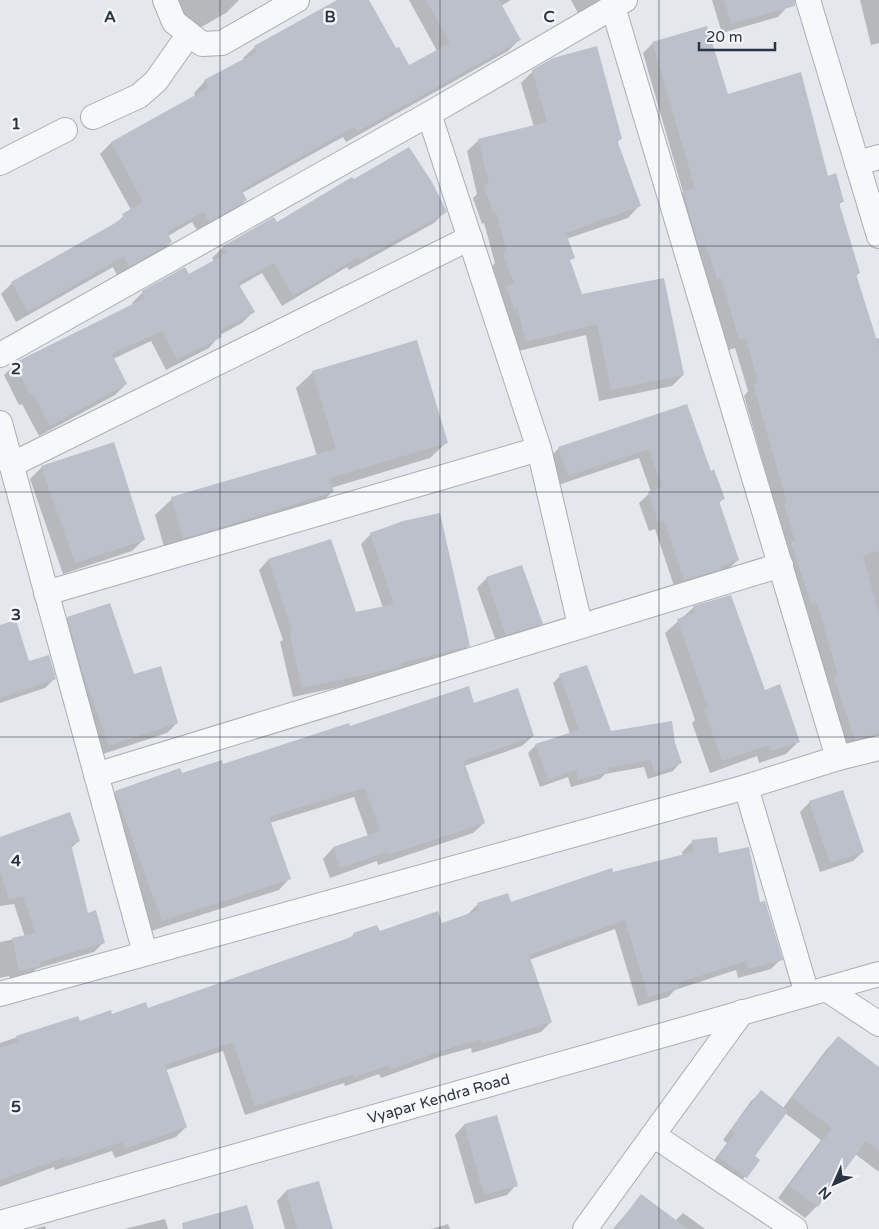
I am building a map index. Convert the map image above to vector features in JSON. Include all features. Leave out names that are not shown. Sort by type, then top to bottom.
[{"type":"street","points":[[165,0],[174,22],[202,44],[222,43],[297,0]]},
{"type":"street","points":[[808,0],[868,160],[879,236]]},
{"type":"street","points":[[0,355],[429,114],[619,4],[838,758]]},
{"type":"street","points":[[93,117],[139,96],[156,81],[189,34]]},
{"type":"street","points":[[429,114],[539,449],[580,625]]},
{"type":"street","points":[[0,162],[65,130]]},
{"type":"street","points":[[11,465],[470,238]]},
{"type":"street","points":[[0,424],[145,953]]},
{"type":"street","points":[[46,593],[539,449]]},
{"type":"street","points":[[96,775],[580,625],[781,566]]},
{"type":"street","points":[[0,994],[746,787],[838,758],[879,748]]},
{"type":"street","points":[[746,787],[816,991],[879,1024]]},
{"type":"street","name":"Vyapar Kendra Road","points":[[0,1223],[879,974]]},
{"type":"street","points":[[585,1229],[742,1012]]},
{"type":"street","points":[[653,1135],[795,1229]]},
{"type":"building","points":[[337,0],[369,0],[396,48],[399,47],[409,65],[450,43],[426,0],[499,0],[521,40],[357,132],[354,127],[241,190],[247,200],[209,222],[204,212],[167,232],[172,242],[129,267],[124,256],[28,312],[11,282],[124,218],[122,214],[143,202],[111,142],[208,88],[204,80],[257,52],[254,46]]},
{"type":"building","points":[[724,0],[795,0],[795,6],[731,24]]},
{"type":"building","points":[[707,26],[728,94],[801,72],[828,176],[836,173],[844,202],[839,203],[860,273],[856,274],[879,347],[879,551],[863,556],[879,615],[879,733],[855,740],[834,677],[838,675],[817,603],[811,605],[791,542],[795,541],[784,504],[787,503],[753,384],[758,383],[746,338],[739,340],[721,278],[717,279],[706,245],[699,247],[683,191],[695,188],[652,42]]},
{"type":"building","points":[[597,46],[622,139],[617,140],[641,206],[566,233],[575,258],[570,260],[582,294],[664,278],[684,375],[611,390],[597,324],[526,342],[517,308],[514,309],[506,286],[514,283],[503,254],[507,252],[496,212],[493,213],[484,185],[489,184],[478,139],[547,122],[532,70],[553,58]]},
{"type":"building","points":[[409,147],[432,182],[447,212],[360,260],[358,257],[293,296],[274,263],[238,283],[255,312],[219,331],[222,337],[177,360],[162,331],[112,354],[127,384],[50,426],[33,394],[30,395],[14,363],[145,298],[142,291],[185,267],[189,274],[227,253],[223,246],[274,217],[277,222],[352,177],[354,179]]},
{"type":"building","points":[[417,340],[448,443],[329,478],[334,492],[183,539],[171,497],[336,449],[312,371]]},
{"type":"building","points":[[687,404],[711,471],[714,469],[725,499],[719,501],[739,560],[721,566],[722,569],[684,580],[664,520],[658,522],[648,492],[662,487],[649,449],[568,476],[558,447]]},
{"type":"building","points":[[114,442],[145,540],[75,563],[41,466]]},
{"type":"building","points":[[440,513],[470,646],[401,663],[401,667],[302,688],[289,631],[292,631],[268,559],[331,539],[356,612],[394,604],[370,533],[403,521]]},
{"type":"building","points":[[522,565],[543,624],[506,635],[486,577]]},
{"type":"building","points":[[731,595],[765,690],[780,684],[800,742],[771,751],[769,745],[722,761],[704,709],[708,708],[677,619],[695,613],[693,606]]},
{"type":"building","points":[[110,603],[134,674],[161,666],[178,723],[109,746],[82,671],[67,617]]},
{"type":"building","points":[[16,620],[29,661],[49,655],[56,679],[0,698],[0,625]]},
{"type":"building","points":[[587,665],[611,731],[672,721],[675,743],[682,763],[655,773],[651,760],[608,768],[609,772],[578,780],[576,770],[548,780],[535,744],[579,730],[559,674]]},
{"type":"building","points":[[469,686],[474,703],[518,688],[534,736],[464,761],[485,823],[388,855],[387,852],[340,868],[333,847],[380,831],[365,788],[307,805],[269,817],[291,879],[162,921],[115,791],[180,768],[182,773],[222,760],[223,764],[349,723],[350,726]]},
{"type":"building","points":[[843,790],[864,852],[830,863],[809,801]]},
{"type":"building","points":[[70,812],[80,841],[71,844],[88,913],[96,910],[105,943],[40,962],[41,966],[19,971],[12,938],[35,933],[23,896],[9,900],[0,870],[0,837]]},
{"type":"building","points":[[717,837],[719,853],[749,847],[760,902],[765,901],[783,960],[748,969],[746,961],[678,983],[679,988],[648,997],[625,920],[529,955],[552,1022],[482,1044],[481,1039],[453,1047],[391,1069],[389,1065],[355,1077],[354,1074],[255,1106],[233,1042],[165,1065],[187,1127],[125,1149],[122,1142],[65,1161],[64,1158],[0,1180],[0,1048],[18,1042],[16,1036],[78,1016],[80,1021],[111,1010],[112,1014],[146,1002],[148,1008],[354,936],[353,933],[377,925],[380,931],[438,911],[442,923],[479,910],[477,903],[508,893],[511,902],[612,868],[613,872],[693,852],[692,840]]},
{"type":"building","points":[[838,1036],[879,1067],[879,1151],[866,1141],[818,1207],[789,1186],[832,1128],[792,1098]]},
{"type":"building","points":[[761,1090],[788,1111],[755,1156],[760,1160],[747,1178],[718,1157],[735,1133],[731,1130]]},
{"type":"building","points":[[497,1115],[518,1186],[484,1195],[464,1124]]},
{"type":"building","points":[[319,1181],[333,1229],[297,1229],[286,1190]]},
{"type":"building","points":[[641,1194],[688,1229],[615,1229]]},
{"type":"building","points":[[247,1205],[254,1229],[183,1229],[182,1223]]}]
